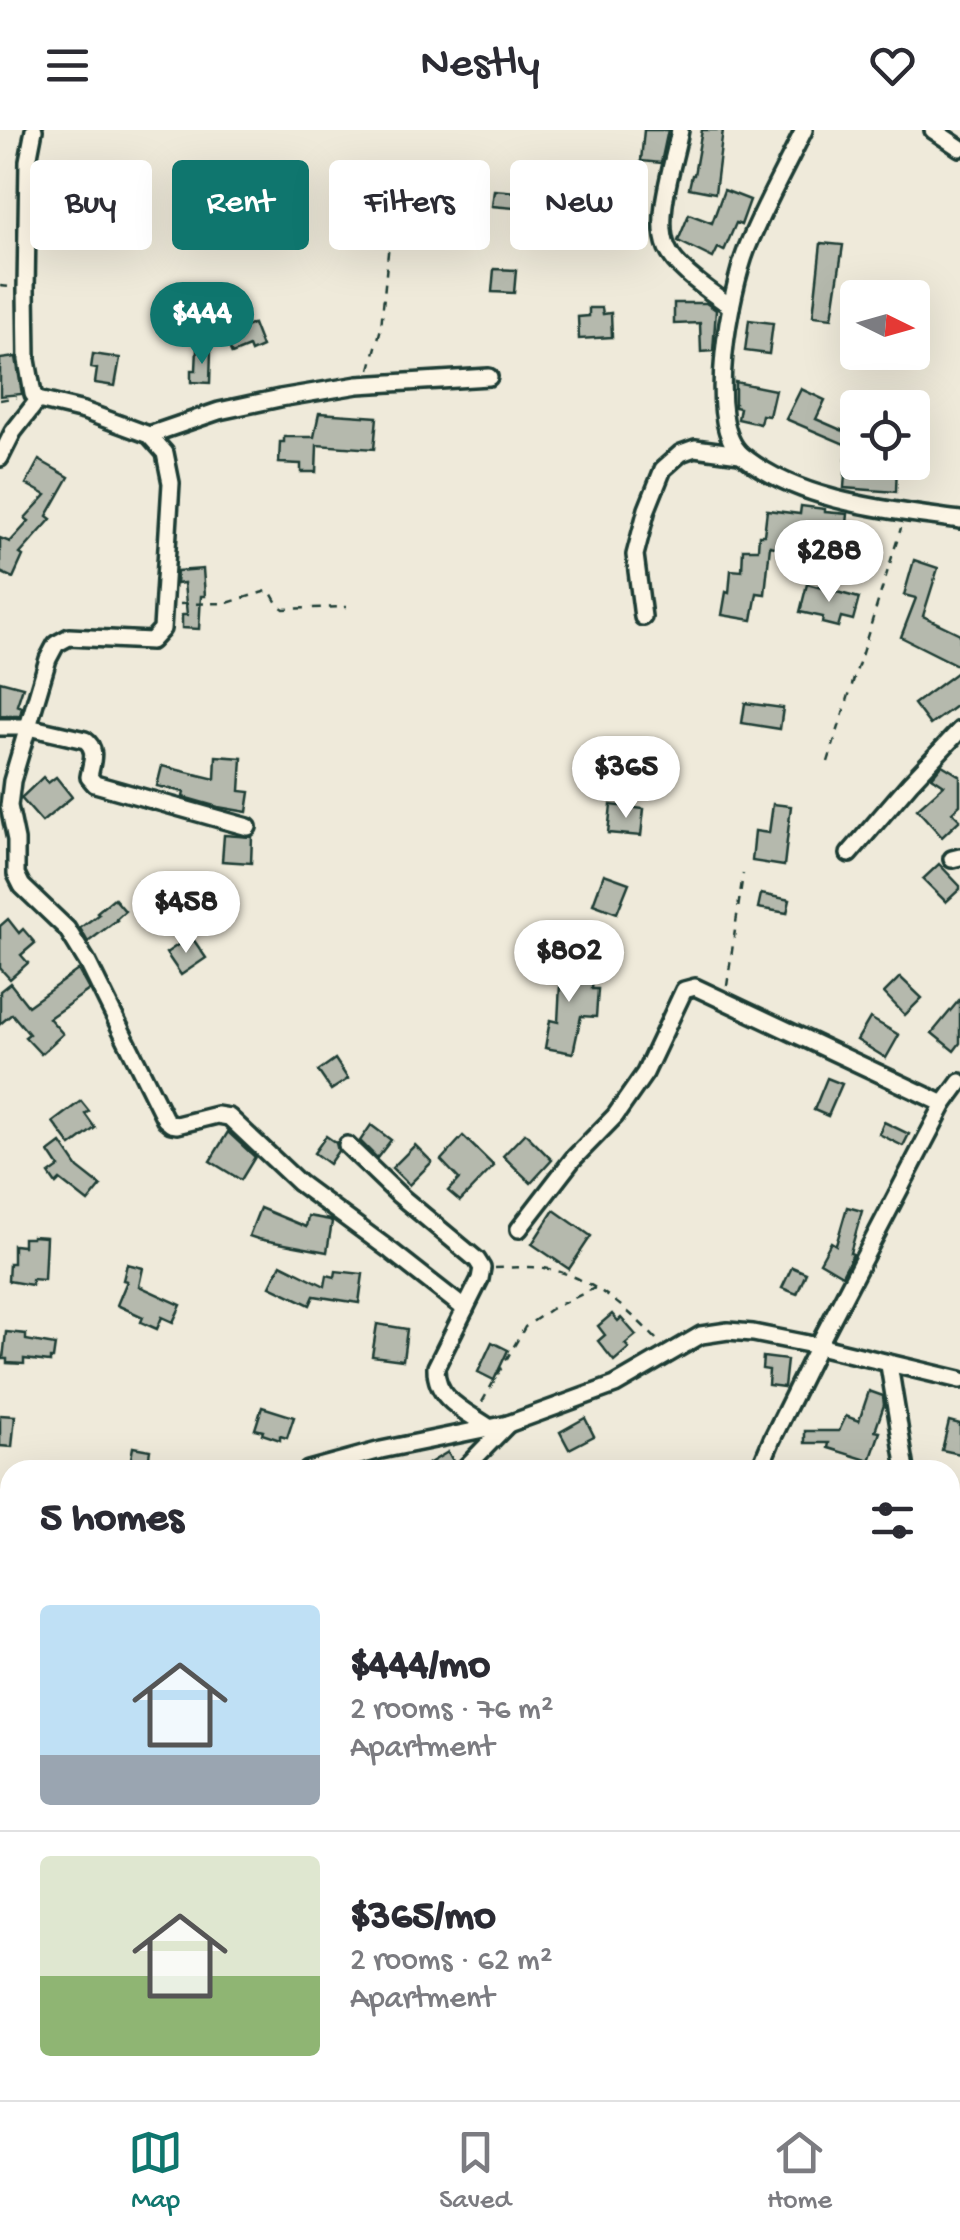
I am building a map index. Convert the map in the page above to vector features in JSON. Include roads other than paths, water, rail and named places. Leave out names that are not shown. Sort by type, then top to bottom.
[{"type":"street","points":[[0,458],[36,397],[26,360],[28,160],[34,130]]},
{"type":"street","points":[[680,130],[662,228],[667,250],[679,266],[731,308]]},
{"type":"street","points":[[804,130],[746,249],[723,359],[724,426],[740,454],[803,490],[960,520]]},
{"type":"street","points":[[932,130],[960,148]]},
{"type":"street","points":[[149,435],[219,411],[280,398],[366,385],[489,377]]},
{"type":"street","points":[[36,397],[149,435],[165,453],[171,483],[162,629],[151,641],[69,638],[56,644],[48,659],[4,807],[16,840],[16,874],[22,886],[68,929],[165,1119],[177,1124],[217,1115],[229,1117],[299,1183],[465,1309]]},
{"type":"street","points":[[643,617],[635,555],[647,509],[664,469],[682,453],[695,448],[740,454]]},
{"type":"street","points":[[0,727],[28,728],[86,740],[94,750],[89,777],[95,784],[248,827]]},
{"type":"street","points":[[849,854],[960,730]]},
{"type":"street","points":[[0,862],[16,874]]},
{"type":"street","points":[[518,1229],[573,1159],[615,1116],[645,1073],[684,990],[695,987],[944,1104]]},
{"type":"street","points":[[763,1460],[818,1346],[944,1104],[960,1082]]},
{"type":"street","points":[[347,1145],[482,1268],[436,1367],[436,1382],[442,1394],[490,1428]]},
{"type":"street","points":[[344,1460],[508,1424],[616,1384],[701,1336],[728,1331],[753,1332],[960,1380]]},
{"type":"street","points":[[889,1364],[904,1460]]},
{"type":"street","points":[[473,1460],[508,1424]]}]
